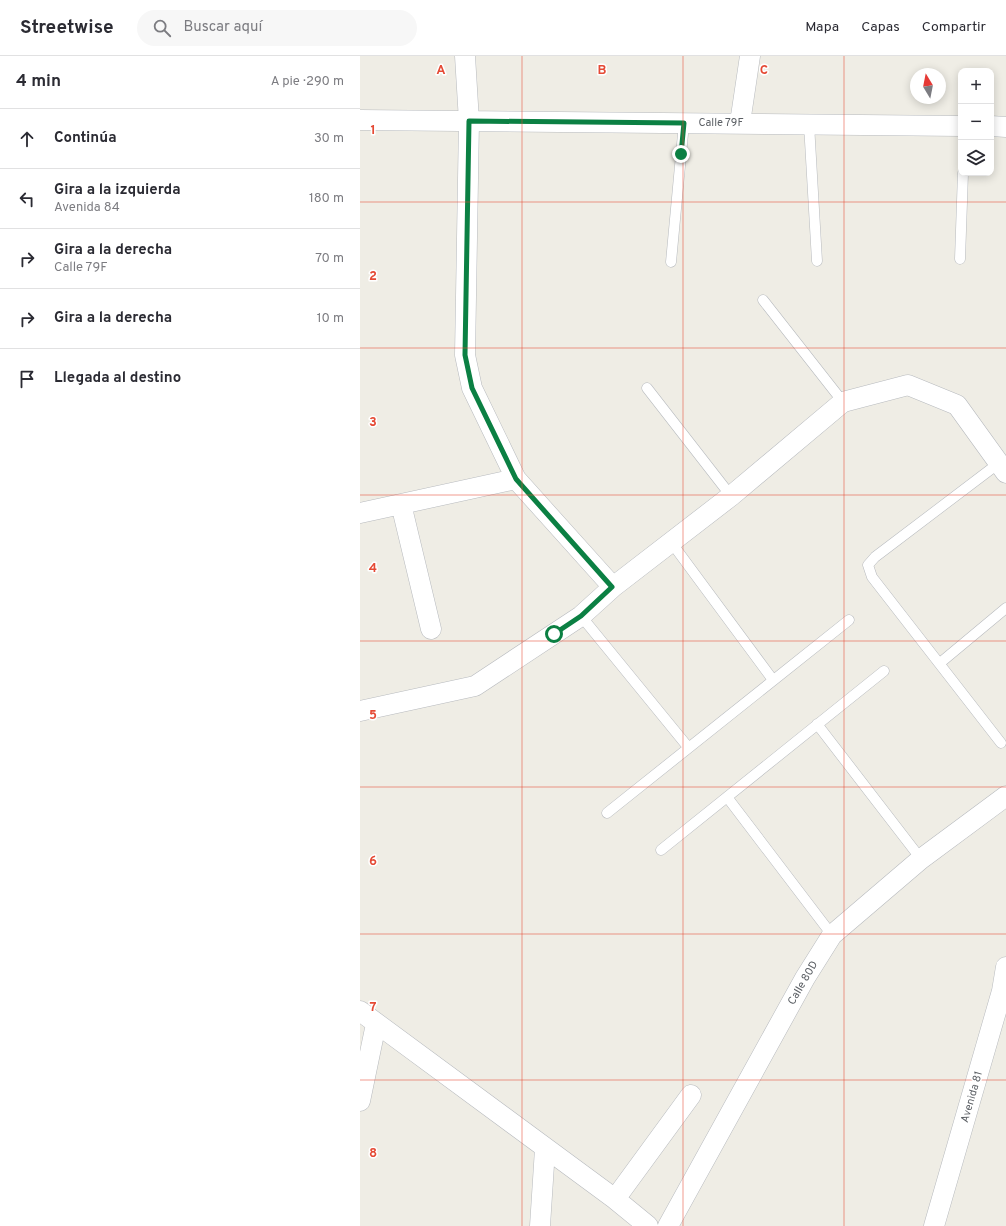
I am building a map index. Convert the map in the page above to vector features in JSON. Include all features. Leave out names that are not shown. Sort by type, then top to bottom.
[{"type":"street","points":[[465,56],[469,121],[465,355],[472,388],[516,479],[612,587]]},
{"type":"street","points":[[740,123],[750,56]]},
{"type":"street","name":"Calle 79F","points":[[360,120],[958,126]]},
{"type":"street","points":[[994,126],[1006,127]]},
{"type":"street","points":[[360,711],[475,686],[581,616],[612,587],[731,496],[843,402],[908,385],[957,405],[1002,468]]},
{"type":"street","points":[[360,513],[516,479]]},
{"type":"street","points":[[401,504],[432,629]]},
{"type":"street","name":"Calle 80D","points":[[668,1226],[805,978],[832,935],[921,859],[1006,796]]},
{"type":"street","name":"Avenida 81","points":[[934,1226],[1004,991],[1006,967]]},
{"type":"street","points":[[360,1011],[615,1199],[648,1226]]},
{"type":"street","points":[[360,1101],[376,1024]]},
{"type":"street","points":[[615,1199],[691,1095]]},
{"type":"street","points":[[540,1226],[545,1148]]},
{"type":"lane","points":[[671,262],[684,123]]},
{"type":"lane","points":[[809,124],[817,261]]},
{"type":"lane","points":[[960,259],[963,176]]},
{"type":"lane","points":[[762,300],[843,402]]},
{"type":"lane","points":[[646,388],[731,496]]},
{"type":"lane","points":[[1001,743],[872,577],[868,565],[875,557],[1002,468]]},
{"type":"lane","points":[[671,542],[773,680]]},
{"type":"lane","points":[[940,663],[1006,608]]},
{"type":"lane","points":[[581,616],[688,747]]},
{"type":"lane","points":[[607,813],[849,620]]},
{"type":"lane","points":[[661,850],[884,671]]},
{"type":"lane","points":[[817,724],[921,859]]},
{"type":"lane","points":[[728,797],[832,935]]},
{"type":"route","points":[[554,634],[581,616],[612,587],[516,479],[472,388],[465,355],[469,121],[684,123],[681,154]]}]
